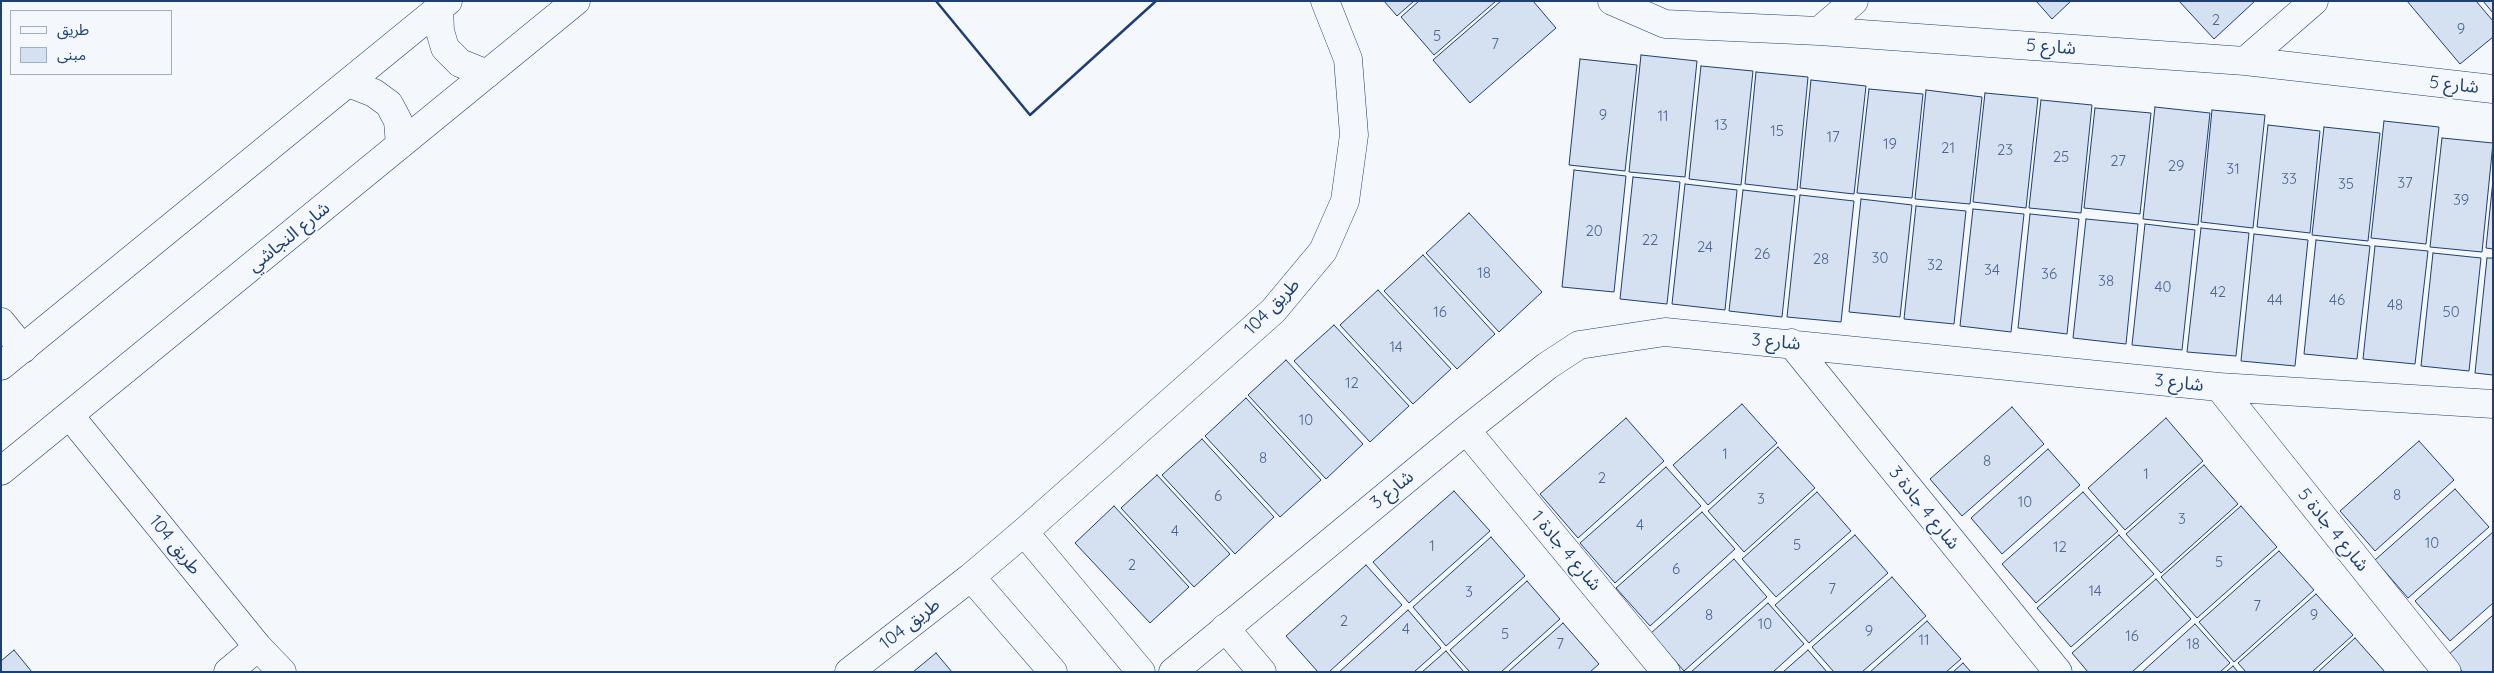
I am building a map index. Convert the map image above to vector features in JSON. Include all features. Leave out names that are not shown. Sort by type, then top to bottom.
[{"type":"street","name":"شارع النجاشي","points":[[1,471],[576,1]]},
{"type":"street","name":"طريق 104","points":[[848,672],[972,577],[1273,311],[1323,250],[1345,201],[1354,135],[1348,59],[1325,1]]},
{"type":"street","name":"شارع 5","points":[[1612,1],[1666,24],[1819,31],[2245,61],[2493,89]]},
{"type":"street","points":[[1819,31],[1854,1]]},
{"type":"street","points":[[2245,61],[2314,1]]},
{"type":"street","points":[[443,5],[440,31],[445,48],[460,63],[487,74]]},
{"type":"street","points":[[1,366],[443,5]]},
{"type":"street","points":[[348,83],[374,93],[389,104],[398,121],[400,145]]},
{"type":"street","points":[[1,322],[23,348]]},
{"type":"street","name":"شارع 3","points":[[1173,672],[1466,430],[1547,366],[1579,345],[1665,332],[2219,387],[2493,404]]},
{"type":"street","name":"شارع 4 جادة 3","points":[[1791,344],[2058,672]]},
{"type":"street","name":"شارع 4 جادة 5","points":[[2219,387],[2447,672]]},
{"type":"street","name":"طريق 104","points":[[70,416],[258,647],[282,672]]},
{"type":"street","name":"شارع 4 جادة 1","points":[[1466,430],[1666,672]]},
{"type":"street","points":[[1024,532],[1141,672]]},
{"type":"street","points":[[972,577],[1053,672]]},
{"type":"street","points":[[1225,628],[1262,672]]},
{"type":"street","points":[[228,672],[258,647]]},
{"type":"building","points":[[1384,1],[1414,1],[1397,16]]},
{"type":"building","points":[[1419,1],[1496,1],[1434,55],[1401,17]]},
{"type":"building","points":[[1501,1],[1533,1],[1556,28],[1470,103],[1433,60]]},
{"type":"building","points":[[2036,1],[2071,1],[2052,19]]},
{"type":"building","points":[[2179,1],[2255,1],[2214,39]]},
{"type":"building","points":[[2407,1],[2476,1],[2493,21],[2493,37],[2460,64]]},
{"type":"building","points":[[2483,1],[2493,1],[2493,13]]},
{"type":"building","points":[[1641,55],[1697,61],[1685,177],[1629,172]]},
{"type":"building","points":[[1580,59],[1637,65],[1625,171],[1569,165]]},
{"type":"building","points":[[1701,66],[1753,71],[1741,185],[1689,179]]},
{"type":"building","points":[[1756,72],[1808,77],[1797,190],[1745,184]]},
{"type":"building","points":[[1811,80],[1866,86],[1854,194],[1800,188]]},
{"type":"building","points":[[1869,89],[1923,94],[1912,198],[1857,193]]},
{"type":"building","points":[[1926,90],[1982,97],[1970,204],[1915,199]]},
{"type":"building","points":[[1985,93],[2038,98],[2026,208],[1973,202]]},
{"type":"building","points":[[2041,100],[2092,105],[2081,213],[2029,208]]},
{"type":"building","points":[[2155,107],[2210,113],[2198,225],[2143,219]]},
{"type":"building","points":[[2095,108],[2151,113],[2140,214],[2084,208]]},
{"type":"building","points":[[2212,110],[2265,115],[2253,228],[2201,222]]},
{"type":"building","points":[[2384,121],[2439,127],[2426,244],[2371,238]]},
{"type":"building","points":[[2268,125],[2320,131],[2310,233],[2257,227]]},
{"type":"building","points":[[2324,127],[2380,133],[2368,241],[2312,235]]},
{"type":"building","points":[[2442,138],[2493,143],[2482,252],[2430,247]]},
{"type":"building","points":[[1574,170],[1626,176],[1614,292],[1562,287]]},
{"type":"building","points":[[1633,177],[1680,182],[1667,304],[1620,299]]},
{"type":"building","points":[[2493,180],[2493,249],[2486,248]]},
{"type":"building","points":[[1685,184],[1737,190],[1725,310],[1672,304]]},
{"type":"building","points":[[1743,190],[1795,196],[1782,317],[1729,311]]},
{"type":"building","points":[[1800,195],[1854,201],[1841,322],[1787,317]]},
{"type":"building","points":[[1861,199],[1912,205],[1900,317],[1849,312]]},
{"type":"building","points":[[1916,206],[1966,211],[1954,324],[1904,319]]},
{"type":"building","points":[[1973,209],[2024,214],[2011,332],[1960,326]]},
{"type":"building","points":[[1469,213],[1542,292],[1499,332],[1426,253]]},
{"type":"building","points":[[2030,214],[2079,219],[2067,334],[2018,328]]},
{"type":"building","points":[[2086,219],[2138,224],[2126,344],[2073,338]]},
{"type":"building","points":[[2145,224],[2195,230],[2182,350],[2132,345]]},
{"type":"building","points":[[2201,228],[2249,233],[2236,356],[2187,352]]},
{"type":"building","points":[[2254,234],[2308,240],[2295,366],[2241,361]]},
{"type":"building","points":[[2316,240],[2370,246],[2357,359],[2304,354]]},
{"type":"building","points":[[2375,246],[2428,251],[2415,364],[2363,359]]},
{"type":"building","points":[[2433,253],[2481,258],[2469,371],[2421,366]]},
{"type":"building","points":[[1423,255],[1495,334],[1457,369],[1384,291]]},
{"type":"building","points":[[2487,258],[2493,258],[2493,375],[2475,373]]},
{"type":"building","points":[[1378,290],[1451,369],[1413,404],[1340,325]]},
{"type":"building","points":[[1334,325],[1409,406],[1370,442],[1294,361]]},
{"type":"building","points":[[1286,360],[1363,444],[1326,479],[1248,395]]},
{"type":"building","points":[[1246,398],[1321,480],[1280,517],[1205,436]]},
{"type":"building","points":[[1742,404],[1777,443],[1708,505],[1673,465]]},
{"type":"building","points":[[2012,407],[2044,444],[1962,516],[1930,479]]},
{"type":"building","points":[[1626,418],[1664,461],[1578,538],[1540,494]]},
{"type":"building","points":[[2166,418],[2203,461],[2125,530],[2088,488]]},
{"type":"building","points":[[1202,439],[1274,517],[1235,554],[1162,475]]},
{"type":"building","points":[[2419,441],[2454,480],[2375,551],[2340,511]]},
{"type":"building","points":[[1778,447],[1815,488],[1744,552],[1708,511]]},
{"type":"building","points":[[2048,449],[2080,485],[2002,554],[1971,518]]},
{"type":"building","points":[[2204,465],[2238,504],[2161,573],[2126,534]]},
{"type":"building","points":[[1666,467],[1701,506],[1615,583],[1580,543]]},
{"type":"building","points":[[1157,475],[1230,554],[1194,587],[1121,508]]},
{"type":"building","points":[[2455,489],[2489,527],[2408,598],[2375,560]]},
{"type":"building","points":[[1454,491],[1490,531],[1409,603],[1373,562]]},
{"type":"building","points":[[1817,492],[1851,531],[1776,597],[1742,559]]},
{"type":"building","points":[[2083,492],[2118,531],[2036,603],[2002,564]]},
{"type":"building","points":[[1114,506],[1189,587],[1150,623],[1075,543]]},
{"type":"building","points":[[2241,506],[2277,547],[2197,618],[2161,577]]},
{"type":"building","points":[[1702,512],[1735,549],[1650,626],[1616,588]]},
{"type":"building","points":[[2493,532],[2493,603],[2450,641],[2415,601]]},
{"type":"building","points":[[1855,535],[1888,573],[1809,643],[1775,605]]},
{"type":"building","points":[[2119,535],[2154,574],[2071,647],[2037,608]]},
{"type":"building","points":[[1491,537],[1525,576],[1446,646],[1413,607]]},
{"type":"building","points":[[2279,551],[2314,590],[2234,662],[2199,622]]},
{"type":"building","points":[[1734,559],[1767,597],[1684,671],[1651,633]]},
{"type":"building","points":[[1366,565],[1402,605],[1329,672],[1318,672],[1286,636]]},
{"type":"building","points":[[1892,577],[1926,616],[1862,672],[1834,672],[1812,647]]},
{"type":"building","points":[[2156,579],[2191,619],[2132,672],[2088,672],[2072,653]]},
{"type":"building","points":[[1527,581],[1560,619],[1501,672],[1470,672],[1450,650]]},
{"type":"building","points":[[2316,594],[2353,635],[2312,672],[2246,672],[2238,663]]},
{"type":"building","points":[[1768,603],[1804,644],[1773,672],[1691,672]]},
{"type":"building","points":[[1408,610],[1441,648],[1414,672],[1339,672]]},
{"type":"building","points":[[2493,615],[2493,672],[2463,672],[2448,655]]},
{"type":"building","points":[[1927,621],[1961,659],[1946,672],[1870,672]]},
{"type":"building","points":[[1563,623],[1599,664],[1590,672],[1508,672]]},
{"type":"building","points":[[2195,624],[2230,663],[2220,672],[2142,672]]},
{"type":"building","points":[[2355,638],[2385,672],[2318,672]]},
{"type":"building","points":[[14,650],[32,672],[1,672],[1,661]]},
{"type":"building","points":[[1808,650],[1827,672],[1783,672]]},
{"type":"building","points":[[1446,651],[1464,672],[1422,672]]},
{"type":"building","points":[[936,653],[952,672],[913,672]]},
{"type":"building","points":[[1963,663],[1971,672],[1953,672]]},
{"type":"building","points":[[2233,666],[2238,672],[2226,672]]},
{"type":"wall","points":[[936,1],[1030,115],[1156,1]]}]
